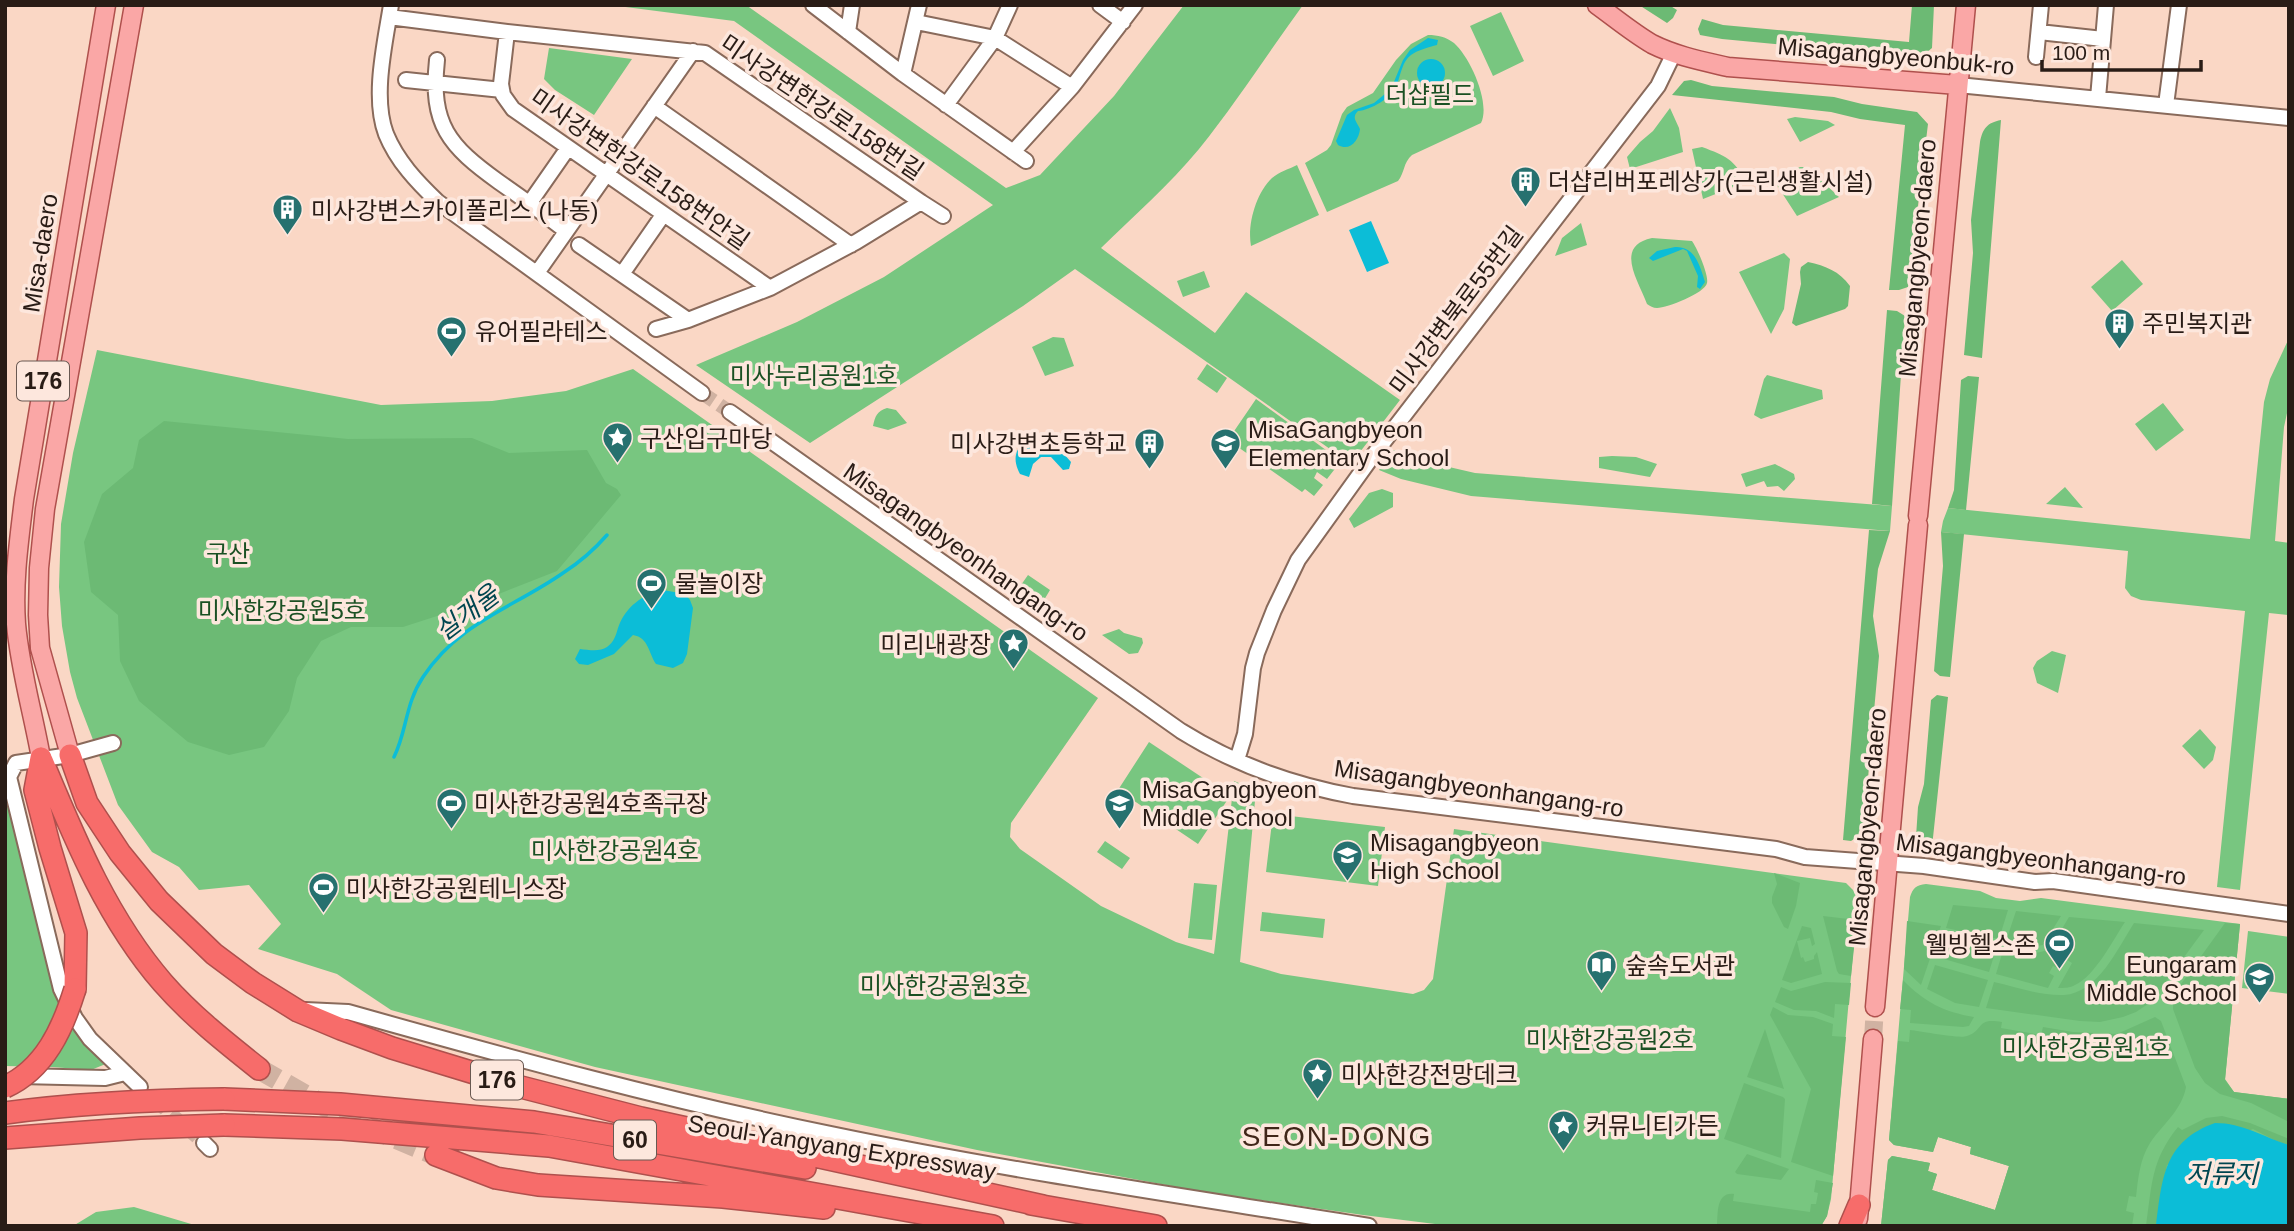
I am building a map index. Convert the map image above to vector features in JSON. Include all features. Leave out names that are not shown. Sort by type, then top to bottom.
[{"type":"highway","name":"176","points":[[70,755],[87,803],[120,853],[159,901],[214,954],[253,983],[298,1010],[392,1048],[517,1087],[642,1118],[1044,1206]]},
{"type":"highway","points":[[7,1082],[31,1069],[54,1044],[75,989],[76,933],[35,790],[41,758]]},
{"type":"highway","name":"176","points":[[41,758],[97,885],[127,934],[163,983],[209,1029],[259,1069]]},
{"type":"highway","name":"Seoul-Yangyang Expressway","points":[[5,1113],[137,1100],[224,1099],[340,1104],[534,1122],[1044,1206]]},
{"type":"highway","name":"Seoul-Yangyang Expressway","points":[[5,1138],[224,1125],[342,1129],[549,1146],[993,1226]]},
{"type":"highway","points":[[436,1155],[496,1178],[538,1185],[723,1198],[970,1226]]},
{"type":"highway","name":"60","points":[[1044,1206],[1156,1226]]},
{"type":"main road","name":"Misa-daero","points":[[41,758],[20,660],[15,588],[17,554],[106,5]]},
{"type":"main road","name":"Misa-daero","points":[[70,755],[40,648],[39,568],[45,509],[134,5]]},
{"type":"main road","name":"Misagangbyeonbuk-ro","points":[[1597,5],[1651,43],[1674,53],[1728,67],[1958,85]]},
{"type":"main road","name":"Misagangbyeon-daero","points":[[1875,1007],[1966,5]]},
{"type":"main road","points":[[1854,1220],[1873,1039]]},
{"type":"street","points":[[813,5],[903,74],[1026,161]]},
{"type":"street","points":[[848,32],[852,5]]},
{"type":"street","points":[[903,74],[919,5]]},
{"type":"street","points":[[946,104],[995,38],[1010,5]]},
{"type":"street","points":[[1100,5],[1123,22]]},
{"type":"street","points":[[1013,152],[1072,87],[1135,5]]},
{"type":"street","points":[[2036,57],[2041,5]]},
{"type":"street","points":[[2098,98],[2106,5]]},
{"type":"street","points":[[2166,106],[2179,5]]},
{"type":"street","points":[[390,11],[381,72],[381,105],[385,132],[398,157],[415,180],[438,202],[702,393]]},
{"type":"street","name":"미사강변한강로158번길","points":[[390,11],[507,32],[705,53],[921,202],[851,245],[770,288],[688,320],[656,329]]},
{"type":"street","points":[[916,22],[995,38],[1072,87]]},
{"type":"street","name":"미사강변한강로158번안길","points":[[507,32],[500,84],[513,108],[770,288]]},
{"type":"street","points":[[2039,33],[2103,39]]},
{"type":"street","points":[[537,273],[693,51]]},
{"type":"street","name":"미사강변북로55번길","points":[[1237,760],[1245,734],[1257,653],[1283,589],[1302,553],[1535,243],[1652,94],[1664,77],[1674,53]]},
{"type":"street","points":[[438,61],[435,83],[440,118],[456,147],[470,161],[566,230]]},
{"type":"street","points":[[406,80],[502,90]]},
{"type":"street","name":"Misagangbyeonbuk-ro","points":[[1958,85],[2289,118]]},
{"type":"street","points":[[654,106],[851,245]]},
{"type":"street","points":[[529,204],[568,148]]},
{"type":"street","points":[[921,202],[943,216]]},
{"type":"street","points":[[622,274],[663,215]]},
{"type":"street","points":[[579,245],[688,320]]},
{"type":"street","name":"Misagangbyeonhangang-ro","points":[[730,412],[1196,741],[1298,784],[1353,796],[1776,849],[1805,857],[1924,866],[2035,882],[2053,881],[2289,914]]},
{"type":"street","points":[[113,743],[70,755],[16,763],[9,776],[61,989],[75,1018],[90,1039],[140,1087]]},
{"type":"street","points":[[298,1010],[348,1012],[601,1082],[832,1134],[1132,1188],[1369,1226]]},
{"type":"street","points":[[7,1082],[105,1078],[125,1073]]},
{"type":"green space","name":"미사누리공원1호","points":[[610,5],[746,5],[1006,188],[1040,175],[1114,96],[1184,5],[1303,5],[1199,149],[1164,188],[1101,248],[1215,333],[1246,292],[1400,400],[1360,452],[1347,461],[1075,269],[1023,306],[810,443],[696,365],[797,322],[884,277],[993,205],[734,21]]},
{"type":"green space","points":[[1639,5],[1669,5],[1677,10],[1667,23]]},
{"type":"green space","points":[[1912,5],[1934,5],[1932,48],[1920,58],[1722,39],[1700,35],[1698,29],[1702,19],[1723,25],[1909,42]]},
{"type":"green space","points":[[1501,12],[1524,61],[1493,76],[1470,26]]},
{"type":"green space","name":"더샵필드","points":[[1428,35],[1451,41],[1466,59],[1481,93],[1481,123],[1412,155],[1398,181],[1327,212],[1305,163],[1331,145],[1347,107],[1373,93],[1411,44]]},
{"type":"green space","points":[[549,48],[632,59],[594,115],[555,90],[544,79]]},
{"type":"green space","points":[[1691,80],[1712,86],[1834,97],[1917,112],[1928,124],[1908,287],[1889,290],[1905,125],[1831,112],[1672,95],[1684,81]]},
{"type":"green space","points":[[1670,108],[1679,128],[1683,152],[1630,169],[1627,157],[1653,131]]},
{"type":"green space","points":[[1795,117],[1828,121],[1835,125],[1800,142],[1787,119]]},
{"type":"green space","points":[[2001,120],[1982,358],[1964,355],[1973,253],[1971,220],[1981,137],[1989,125]]},
{"type":"green space","points":[[1702,147],[1728,159],[1746,182],[1703,199],[1692,149]]},
{"type":"green space","points":[[1297,165],[1319,215],[1251,246],[1252,219],[1261,192],[1275,176]]},
{"type":"green space","points":[[1800,167],[1807,167],[1839,197],[1797,216],[1773,179]]},
{"type":"green space","points":[[1581,223],[1587,245],[1555,256],[1562,238]]},
{"type":"green space","points":[[1652,238],[1692,241],[1706,274],[1705,287],[1669,306],[1656,308],[1647,304],[1635,275],[1631,256],[1634,248],[1641,242]]},
{"type":"green space","points":[[1784,253],[1790,259],[1784,309],[1771,334],[1739,272]]},
{"type":"green space","points":[[2122,260],[2143,284],[2112,311],[2091,287]]},
{"type":"green space","points":[[1808,262],[1832,270],[1846,281],[1850,286],[1848,306],[1796,326],[1792,323],[1801,284],[1800,272],[1801,267]]},
{"type":"green space","points":[[1204,271],[1210,287],[1183,297],[1177,281]]},
{"type":"green space","points":[[1887,310],[1897,311],[1905,316],[1892,506],[1872,504]]},
{"type":"green space","points":[[1053,337],[1064,338],[1074,366],[1045,376],[1032,347]]},
{"type":"green space","points":[[2289,338],[2289,404],[2284,427],[2275,541],[2289,543],[2289,615],[2269,613],[2240,890],[2217,887],[2245,611],[2141,600],[2131,596],[2125,588],[2128,551],[1941,532],[1948,508],[2250,539],[2264,402],[2270,379]]},
{"type":"green space","points":[[97,350],[381,405],[492,401],[566,391],[633,369],[1098,698],[1011,823],[1010,837],[1020,849],[1101,906],[1176,942],[1214,954],[1234,781],[1256,790],[1240,962],[1281,974],[1413,994],[1424,990],[1433,979],[1454,829],[1846,883],[1858,898],[1831,1199],[1827,1216],[1821,1226],[1451,1226],[1204,1192],[977,1150],[595,1067],[391,1010],[337,974],[258,949],[281,924],[249,885],[199,890],[179,867],[152,852],[118,805],[77,698],[70,672],[59,587],[61,524],[73,453]]},
{"type":"green space","points":[[1207,364],[1227,378],[1217,393],[1197,379]]},
{"type":"green space","points":[[1767,375],[1822,390],[1823,399],[1761,419],[1754,415]]},
{"type":"green space","points":[[1968,376],[1979,377],[1966,510],[1948,508],[1954,490],[1961,380]]},
{"type":"green space","points":[[1256,399],[1341,461],[1327,479],[1317,472],[1314,478],[1323,485],[1314,496],[1305,489],[1302,492],[1228,440]]},
{"type":"green space","points":[[2163,403],[2184,430],[2156,451],[2135,424]]},
{"type":"green space","points":[[887,408],[896,410],[907,423],[888,430],[873,426],[877,414]]},
{"type":"green space","name":"구산","points":[[164,421],[348,439],[472,438],[509,453],[587,450],[606,483],[617,489],[621,495],[557,571],[471,605],[403,627],[351,627],[321,641],[297,678],[289,711],[264,747],[229,755],[188,742],[139,701],[120,661],[118,615],[91,592],[84,542],[102,494],[133,468],[139,440]]},
{"type":"green space","points":[[1394,450],[1475,473],[1892,506],[1890,531],[1471,496],[1401,479],[1379,470]]},
{"type":"green space","points":[[1599,457],[1636,457],[1657,464],[1650,477],[1599,468]]},
{"type":"green space","points":[[1775,464],[1794,474],[1795,479],[1784,491],[1778,486],[1767,487],[1764,481],[1746,487],[1741,474]]},
{"type":"green space","points":[[2065,487],[2083,508],[2046,504]]},
{"type":"green space","points":[[1382,489],[1393,493],[1393,507],[1354,528],[1349,519],[1369,493]]},
{"type":"green space","points":[[1869,530],[1890,531],[1878,569],[1873,616],[1879,656],[1863,833],[1851,841],[1843,840]]},
{"type":"green space","points":[[1941,532],[1964,534],[1950,677],[1940,676],[1934,671],[1943,566]]},
{"type":"green space","points":[[1028,575],[1050,590],[1044,600],[1021,585]]},
{"type":"green space","points":[[1119,629],[1142,638],[1143,643],[1138,653],[1129,654],[1102,635]]},
{"type":"green space","points":[[2052,651],[2066,655],[2058,693],[2037,683],[2033,668],[2037,661]]},
{"type":"green space","points":[[1937,695],[1948,697],[1932,847],[1923,845],[1916,837],[1918,807],[1924,784],[1931,700]]},
{"type":"green space","points":[[2200,729],[2216,747],[2213,760],[2204,769],[2182,746]]},
{"type":"green space","points":[[1149,742],[1230,796],[1198,844],[1118,790]]},
{"type":"green space","points":[[5,789],[62,1011],[108,1063],[91,1070],[5,1066]]},
{"type":"green space","points":[[1273,814],[1385,827],[1378,886],[1266,872]]},
{"type":"green space","points":[[1105,841],[1130,858],[1122,869],[1097,852]]},
{"type":"green space","points":[[1774,873],[1800,883],[1788,929],[1784,927],[1772,903],[1777,884]]},
{"type":"green space","points":[[1194,883],[1217,885],[1212,940],[1188,938]]},
{"type":"green space","name":"미사한강공원1호","points":[[1926,884],[1980,891],[1996,898],[2020,901],[2041,898],[2240,924],[2225,1079],[2234,1092],[2289,1099],[2289,1226],[1881,1226],[1888,1160],[1892,1156],[1930,1163],[1928,1171],[1937,1174],[1932,1190],[1995,1210],[2009,1166],[1970,1154],[1971,1147],[1938,1137],[1933,1152],[1894,1145],[1889,1140],[1910,897],[1915,888]]},
{"type":"green space","points":[[1953,905],[2008,910],[1999,939],[1946,928]]},
{"type":"green space","points":[[2016,911],[2061,916],[2043,945],[2031,947],[2006,941]]},
{"type":"green space","points":[[1262,912],[1325,919],[1323,938],[1260,931]]},
{"type":"green space","points":[[1823,916],[1857,920],[1851,976],[1839,974],[1837,971]]},
{"type":"green space","points":[[2069,917],[2125,922],[2090,974],[2071,987],[2058,988],[2072,963],[2064,958],[2058,968],[2053,966],[2049,973],[2054,976],[2048,988],[1996,974],[2004,947],[2030,952],[2045,950],[2056,939]]},
{"type":"green space","points":[[1907,921],[1941,926],[1921,985],[1904,969]]},
{"type":"green space","points":[[2134,923],[2204,930],[2151,1002],[2136,1012],[2100,1022],[1986,1008],[1994,982],[2055,995],[2076,992],[2087,986],[2106,968]]},
{"type":"green space","points":[[2225,923],[2240,924],[2225,1080],[2234,1092],[2289,1099],[2289,1122],[2251,1103],[2220,1094],[2205,1083],[2195,1068],[2173,1009],[2176,991]]},
{"type":"green space","points":[[1802,926],[1811,928],[1815,944],[1812,946],[1810,938],[1797,941],[1801,958],[1803,957],[1805,962],[1814,959],[1817,952],[1822,974],[1791,983],[1782,980]]},
{"type":"green space","points":[[2248,931],[2289,937],[2289,994],[2242,988]]},
{"type":"green space","points":[[1945,934],[1997,946],[1989,972],[1937,957]]},
{"type":"green space","points":[[1935,965],[1988,980],[1979,1007],[1955,1003],[1927,989]]},
{"type":"green space","points":[[1903,980],[1935,1005],[1974,1017],[1969,1026],[1910,1023],[1911,1010],[1900,1009]]},
{"type":"green space","points":[[1825,982],[1851,983],[1849,1005],[1835,1004],[1834,1018],[1816,1011],[1794,1010],[1775,1002],[1781,987],[1791,991]]},
{"type":"green space","points":[[1773,1007],[1788,1015],[1813,1017],[1833,1024],[1832,1036],[1846,1037],[1833,1176],[1791,1162],[1811,1089],[1770,1015]]},
{"type":"green space","points":[[2155,1017],[2161,1021],[2186,1087],[2176,1110],[2150,1143],[2144,1156],[2136,1197],[2129,1196],[2126,1211],[2134,1213],[2132,1226],[1881,1226],[1888,1160],[1892,1156],[1930,1163],[1928,1171],[1937,1174],[1932,1190],[1995,1210],[2009,1166],[1970,1154],[1971,1147],[1938,1137],[1933,1152],[1894,1145],[1889,1140],[1898,1041],[1909,1042],[1910,1030],[1963,1037],[1973,1033],[1984,1023],[1993,1021],[2002,1022],[2001,1028],[2041,1035],[2043,1027],[2073,1032],[2117,1034]]},
{"type":"green space","points":[[1765,1029],[1784,1089],[1747,1077]]},
{"type":"green space","points":[[1744,1083],[1785,1099],[1781,1158],[1724,1139]]},
{"type":"green space","points":[[2222,1116],[2250,1123],[2289,1139],[2289,1145],[2253,1129],[2167,1165],[2156,1226],[2146,1226],[2154,1174],[2169,1139],[2178,1127],[2182,1130],[2206,1118]]},
{"type":"green space","points":[[1747,1154],[1789,1169],[1781,1180],[1737,1174],[1735,1172]]},
{"type":"green space","points":[[1816,1180],[1833,1183],[1827,1216],[1821,1226],[1717,1226],[1719,1204],[1728,1194],[1734,1194],[1733,1201],[1810,1212],[1811,1204],[1816,1204]]},
{"type":"green space","points":[[134,1207],[198,1226],[73,1226],[96,1212]]},
{"type":"water","points":[[1428,38],[1438,40],[1437,45],[1408,58],[1391,94],[1375,106],[1356,113],[1355,120],[1360,129],[1356,141],[1346,147],[1338,145],[1336,141],[1347,115],[1374,103],[1391,89],[1410,50]]},
{"type":"water","points":[[1431,59],[1441,63],[1445,73],[1441,83],[1431,87],[1421,83],[1417,73],[1421,63]]},
{"type":"water","points":[[1371,221],[1389,263],[1367,272],[1349,230]]},
{"type":"water","points":[[1682,248],[1687,250],[1696,258],[1705,282],[1700,289],[1697,287],[1698,276],[1687,251],[1683,249],[1653,261],[1649,258],[1657,251]]},
{"type":"water","points":[[1025,441],[1039,442],[1062,452],[1071,462],[1069,469],[1063,470],[1051,457],[1041,457],[1033,464],[1029,477],[1020,474],[1016,456]]},
{"type":"water","points":[[663,590],[685,594],[693,608],[687,654],[683,663],[673,668],[656,664],[645,642],[633,635],[614,654],[588,665],[579,664],[575,659],[580,649],[598,650],[607,647],[613,641],[630,608],[642,598]]},
{"type":"water","name":"저류지","points":[[2215,1123],[2244,1128],[2289,1145],[2289,1226],[2156,1226],[2169,1163],[2185,1140]]},
{"type":"waterway","name":"실개울","points":[[394,757],[417,687],[437,658],[470,629],[575,565],[607,535]]},
{"type":"tunnel","points":[[702,393],[730,412]]},
{"type":"tunnel","points":[[1873,1039],[1875,1007]]},
{"type":"tunnel","points":[[259,1069],[344,1117],[436,1155]]},
{"type":"tunnel","points":[[155,1100],[204,1143]]},
{"type":"place","name":"더샵리버포레상가(근린생활시설)","points":[[1525,208]]},
{"type":"place","name":"미사강변스카이폴리스 (나동)","points":[[288,237]]},
{"type":"place","name":"주민복지관","points":[[2119,350]]},
{"type":"place","name":"유어필라테스","points":[[452,358]]},
{"type":"place","name":"구산입구마당","points":[[617,465]]},
{"type":"place","name":"미사강변초등학교","points":[[1150,470]]},
{"type":"place","name":"MisaGangbyeon Elementary School","points":[[1225,470]]},
{"type":"place","name":"물놀이장","points":[[652,610]]},
{"type":"place","name":"미리내광장","points":[[1014,671]]},
{"type":"place","name":"미사한강공원4호족구장","points":[[451,830]]},
{"type":"place","name":"MisaGangbyeon Middle School","points":[[1119,830]]},
{"type":"place","name":"Misagangbyeon High School","points":[[1347,883]]},
{"type":"place","name":"미사한강공원테니스장","points":[[323,915]]},
{"type":"place","name":"웰빙헬스존","points":[[2059,971]]},
{"type":"place","name":"숲속도서관","points":[[1602,992]]},
{"type":"place","name":"Eungaram Middle School","points":[[2260,1005]]},
{"type":"place","name":"미사한강전망데크","points":[[1318,1101]]},
{"type":"place","name":"커뮤니티가든","points":[[1563,1152]]},
{"type":"district","name":"SEON-DONG","points":[[1337,1136]]},
{"type":"park label","name":"미사한강공원5호","points":[[282,610]]},
{"type":"park label","name":"미사한강공원4호","points":[[615,850]]},
{"type":"park label","name":"미사한강공원3호","points":[[944,985]]},
{"type":"park label","name":"미사한강공원2호","points":[[1610,1039]]}]
